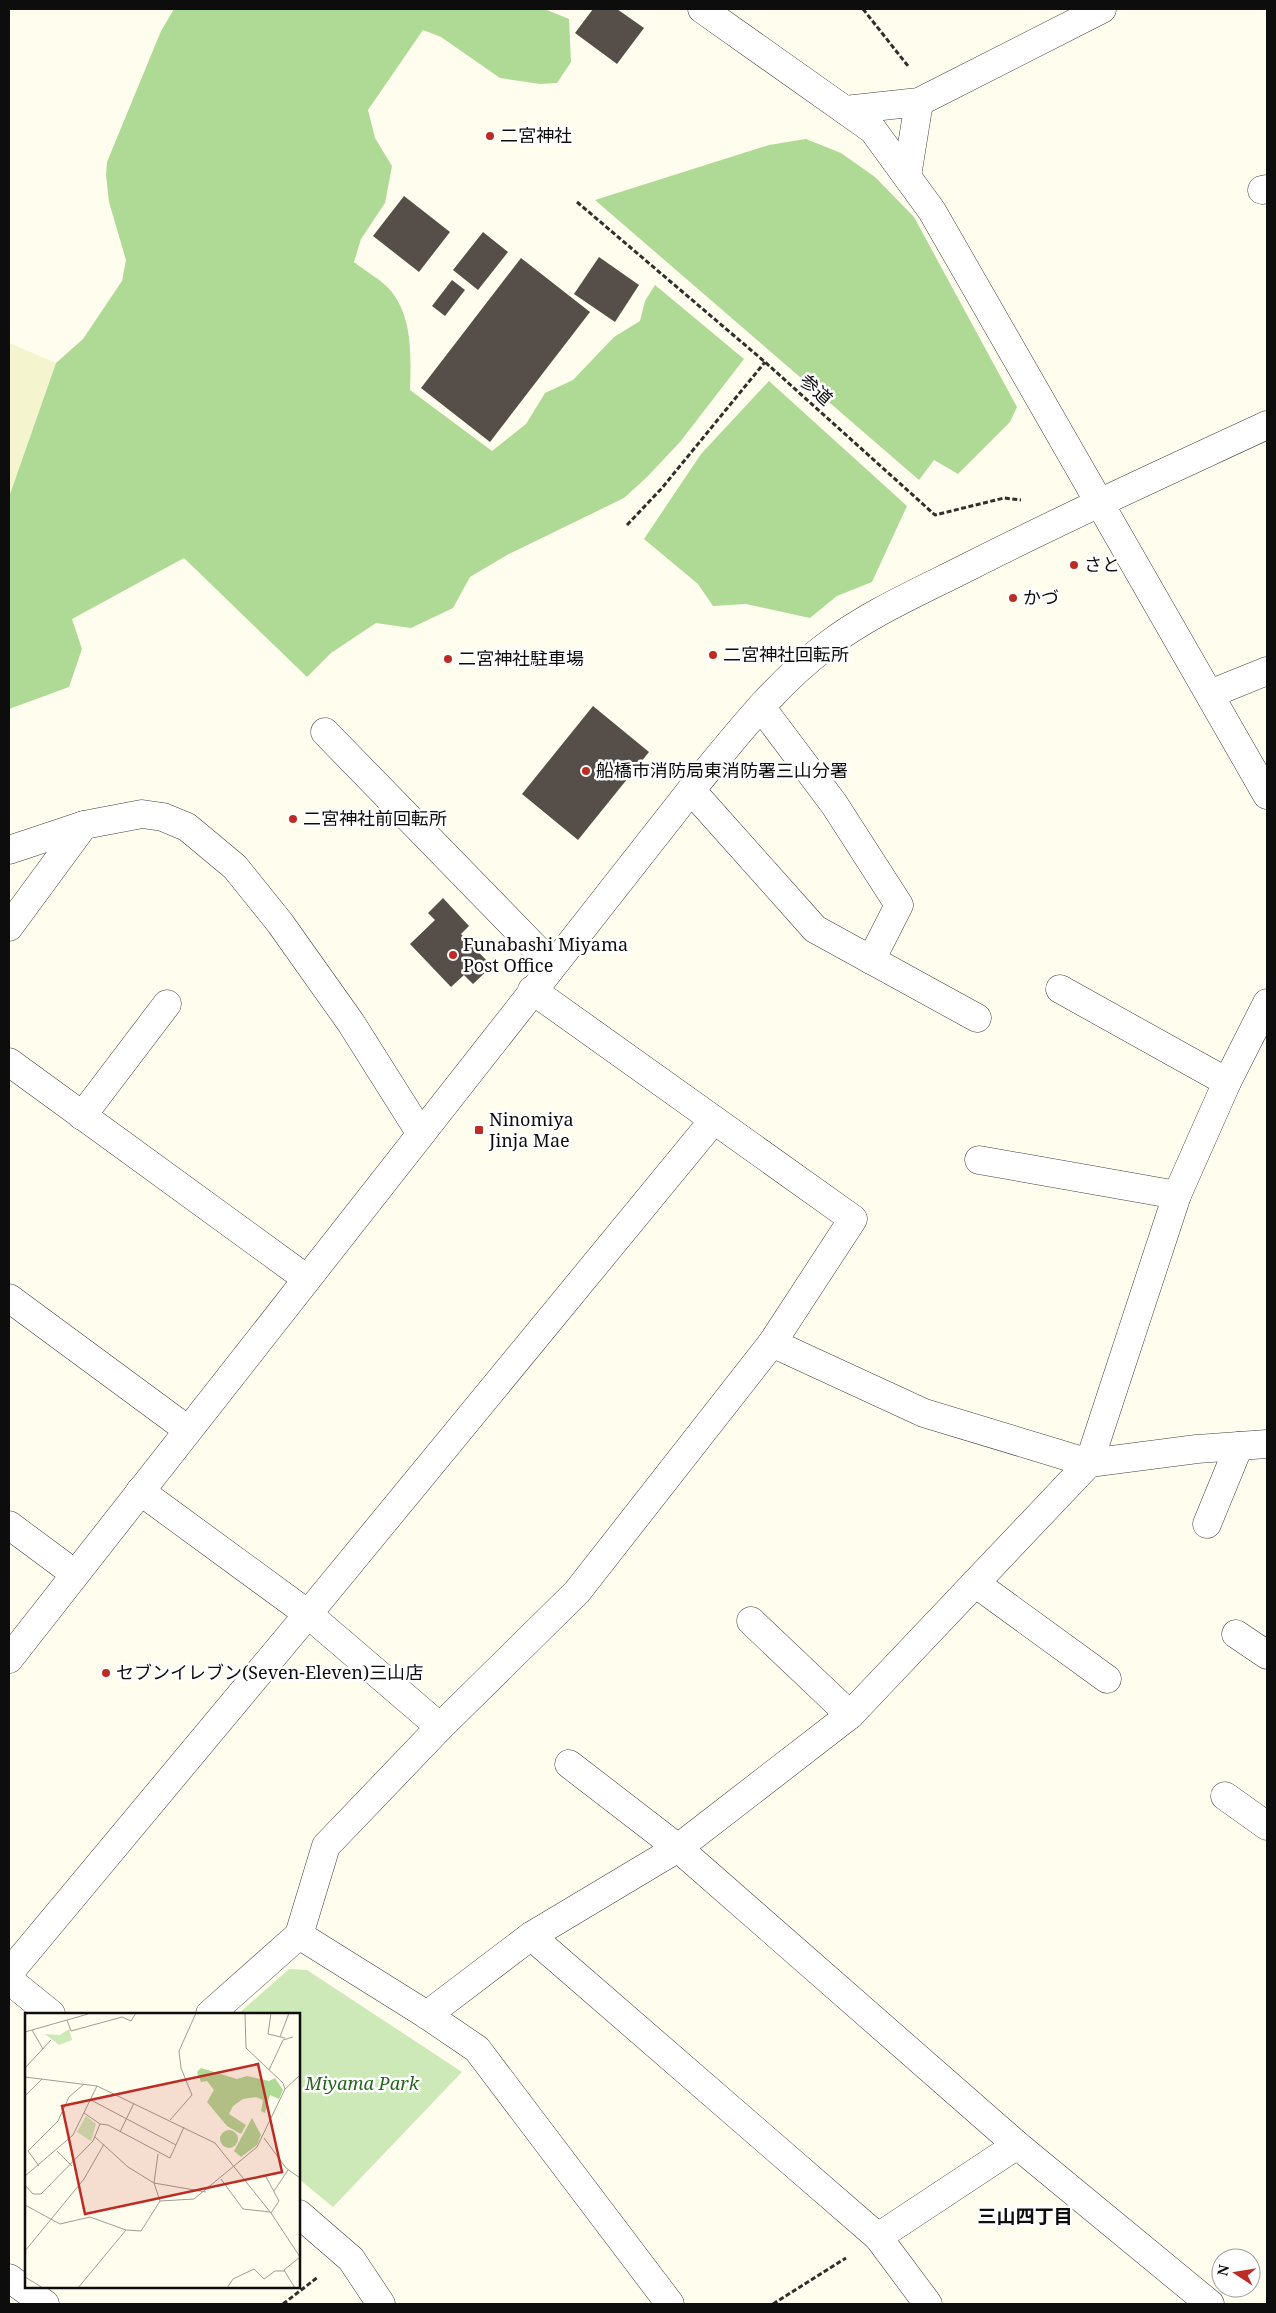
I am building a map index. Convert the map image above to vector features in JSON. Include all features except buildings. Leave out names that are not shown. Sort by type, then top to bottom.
[{"type":"street","points":[[702,9],[873,130],[907,176],[932,211],[1267,795]]},
{"type":"street","points":[[845,110],[925,99],[1102,9]]},
{"type":"street","points":[[907,176],[925,99]]},
{"type":"street","points":[[9,1659],[308,1279],[532,990],[691,790],[761,707],[787,680],[824,647],[853,627],[1058,522],[1267,425]]},
{"type":"street","points":[[1210,694],[1267,671]]},
{"type":"street","points":[[761,707],[834,804],[899,905],[871,960]]},
{"type":"street","points":[[325,732],[552,965]]},
{"type":"street","points":[[691,790],[815,929],[977,1018]]},
{"type":"street","points":[[9,850],[84,825],[142,814],[163,818],[186,827],[235,867],[280,923],[346,1016],[421,1134]]},
{"type":"street","points":[[9,927],[84,825]]},
{"type":"street","points":[[211,2013],[299,1934],[326,1846],[440,1727],[576,1592],[772,1343],[853,1219],[713,1121],[532,990]]},
{"type":"street","points":[[1060,990],[1227,1082]]},
{"type":"street","points":[[427,2014],[530,1936],[678,1848],[850,1715],[1089,1463],[1176,1195],[1227,1082],[1267,1003]]},
{"type":"street","points":[[82,1116],[167,1004]]},
{"type":"street","points":[[9,1062],[308,1279]]},
{"type":"street","points":[[9,1973],[308,1614],[713,1121]]},
{"type":"street","points":[[979,1160],[1176,1195]]},
{"type":"street","points":[[9,1298],[188,1430]]},
{"type":"street","points":[[772,1343],[924,1414],[1089,1463],[1267,1444]]},
{"type":"street","points":[[1206,1524],[1239,1446]]},
{"type":"street","points":[[140,1491],[308,1614],[440,1727]]},
{"type":"street","points":[[9,1525],[75,1574]]},
{"type":"street","points":[[975,1583],[1107,1679]]},
{"type":"street","points":[[751,1620],[850,1715]]},
{"type":"street","points":[[1236,1634],[1267,1655]]},
{"type":"street","points":[[569,1764],[678,1848],[1017,2145],[1210,2304]]},
{"type":"street","points":[[1225,1796],[1267,1826]]},
{"type":"street","points":[[299,1934],[427,2014],[477,2049],[670,2304]]},
{"type":"street","points":[[530,1936],[878,2237],[928,2304]]},
{"type":"street","points":[[9,1980],[50,2013]]},
{"type":"street","points":[[878,2237],[1017,2145]]},
{"type":"street","points":[[300,2215],[351,2259],[381,2304]]},
{"type":"street","points":[[9,2278],[45,2304]]},
{"type":"path","points":[[863,9],[925,99]]},
{"type":"path","name":"参道","points":[[576,202],[765,362],[935,515],[1004,498],[1022,500],[1058,522]]},
{"type":"path","points":[[627,525],[662,488],[765,362]]},
{"type":"path","points":[[773,2304],[878,2237]]},
{"type":"path","points":[[283,2304],[321,2275]]},
{"type":"green space","points":[[174,9],[527,9],[547,10],[569,19],[571,62],[557,83],[540,84],[500,78],[441,37],[423,30],[368,110],[375,138],[392,166],[385,203],[361,239],[354,262],[391,291],[403,313],[409,338],[410,390],[492,451],[526,424],[545,393],[573,380],[614,337],[640,321],[645,301],[655,285],[744,359],[680,442],[624,498],[507,555],[470,577],[453,608],[411,628],[376,623],[331,653],[307,677],[184,558],[72,619],[82,649],[69,687],[9,709],[9,497],[56,363],[83,339],[122,281],[126,260],[109,202],[106,175],[107,162],[161,31]]},
{"type":"green space","points":[[806,139],[841,153],[875,177],[914,217],[1017,407],[1010,422],[958,474],[934,460],[919,480],[595,200],[769,145]]},
{"type":"green space","points":[[9,343],[56,363],[9,497]]},
{"type":"green space","points":[[769,381],[907,506],[872,582],[837,596],[810,618],[746,604],[713,606],[698,584],[644,539],[701,454]]},
{"type":"green space","name":"Miyama Park","points":[[289,1969],[307,1970],[462,2072],[333,2207],[300,2180],[300,2013],[239,2013]]},
{"type":"place","name":"二宮神社","points":[[490,136]]},
{"type":"place","name":"さと","points":[[1074,565]]},
{"type":"place","name":"かづ","points":[[1013,598]]},
{"type":"place","name":"二宮神社回転所","points":[[713,655]]},
{"type":"place","name":"二宮神社駐車場","points":[[448,659]]},
{"type":"place","name":"船橋市消防局東消防署三山分署","points":[[586,771]]},
{"type":"place","name":"二宮神社前回転所","points":[[293,819]]},
{"type":"place","name":"Funabashi Miyama Post Office","points":[[453,955]]},
{"type":"place","name":"Ninomiya Jinja Mae","points":[[479,1130]]},
{"type":"place","name":"セブンイレブン(Seven-Eleven)三山店","points":[[106,1673]]},
{"type":"district","name":"三山四丁目","points":[[1025,2216]]}]
